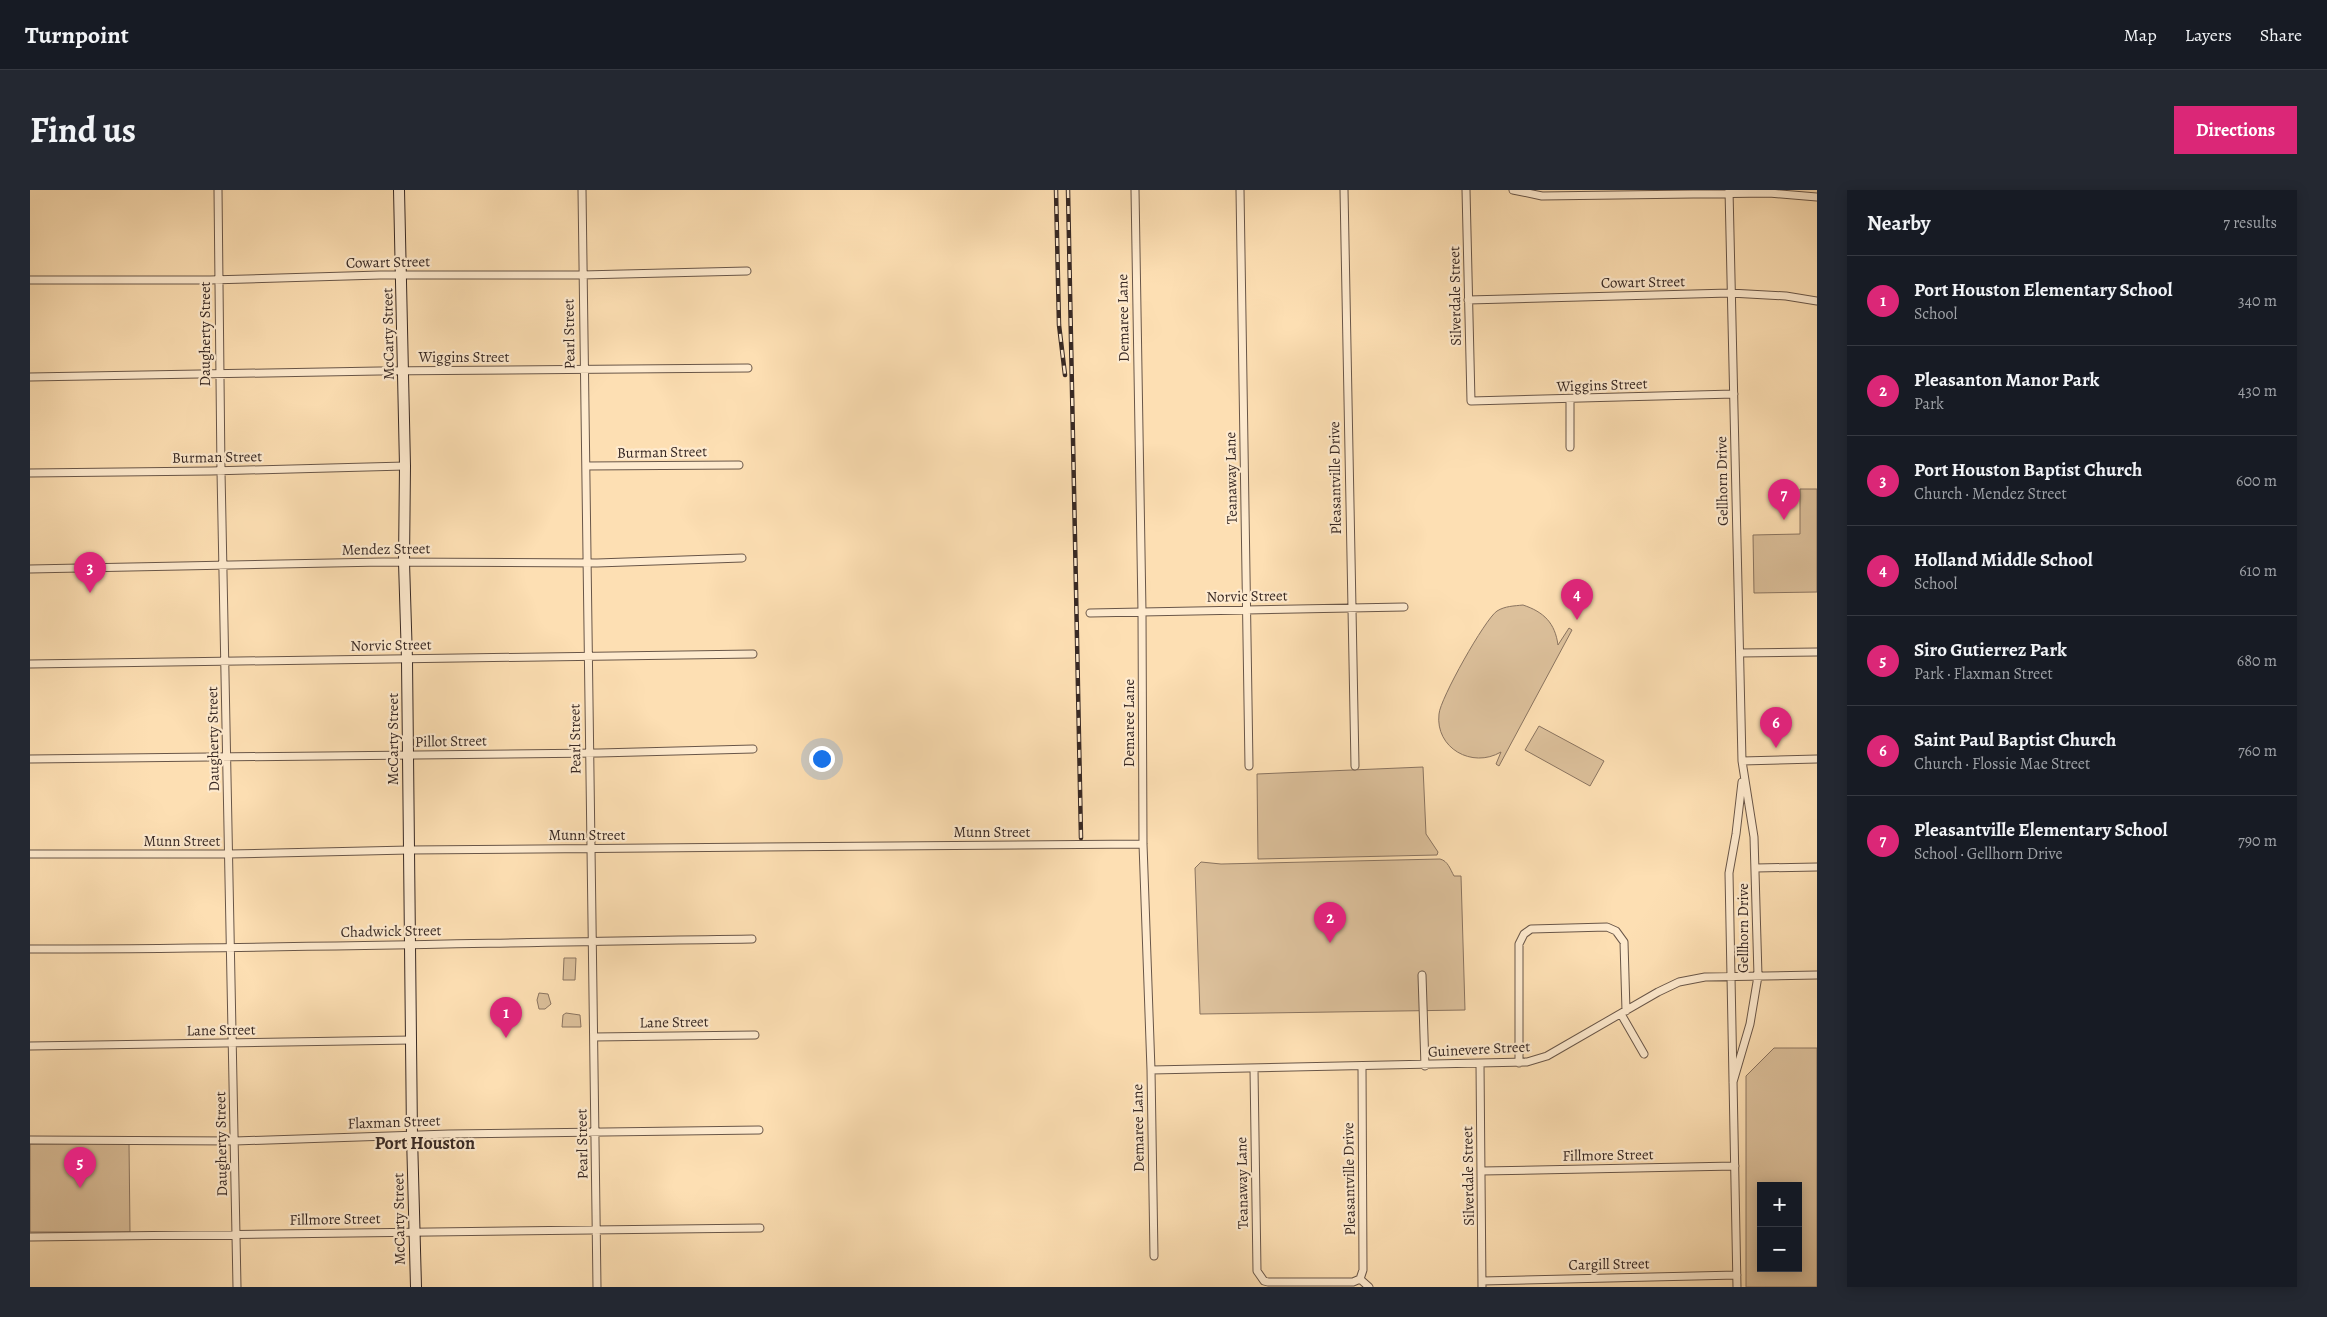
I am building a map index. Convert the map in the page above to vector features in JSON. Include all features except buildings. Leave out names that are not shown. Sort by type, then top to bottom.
[{"type":"main road","name":"McCarty Street","points":[[399,190],[405,466],[404,562],[407,660],[412,1136],[416,1287]]},
{"type":"street","name":"Daugherty Street","points":[[218,190],[219,375],[235,1141],[236,1287]]},
{"type":"street","name":"Pearl Street","points":[[582,190],[588,753],[592,849],[597,1287]]},
{"type":"street","name":"Demaree Lane","points":[[1135,190],[1142,612],[1143,844],[1151,1070],[1154,1256]]},
{"type":"street","name":"Teanaway Lane","points":[[1240,190],[1249,766]]},
{"type":"street","name":"Pleasantville Drive","points":[[1344,190],[1355,766]]},
{"type":"street","name":"Silverdale Street","points":[[1466,190],[1471,401]]},
{"type":"street","points":[[1513,190],[1542,196],[1560,197],[1729,191],[1817,197]]},
{"type":"street","name":"Gellhorn Drive","points":[[1729,191],[1742,760],[1754,837],[1758,976],[1750,1024],[1733,1082]]},
{"type":"street","name":"Cowart Street","points":[[30,280],[219,280],[402,275],[582,275],[747,271]]},
{"type":"street","name":"Cowart Street","points":[[1468,300],[1730,293],[1786,296],[1817,301]]},
{"type":"street","name":"Wiggins Street","points":[[30,377],[748,368]]},
{"type":"street","name":"Wiggins Street","points":[[1471,401],[1570,400],[1734,394]]},
{"type":"street","points":[[1570,400],[1570,447]]},
{"type":"street","name":"Burman Street","points":[[586,466],[739,465]]},
{"type":"street","name":"Burman Street","points":[[30,473],[221,471],[405,466]]},
{"type":"street","name":"Mendez Street","points":[[30,569],[404,562],[586,562],[742,558]]},
{"type":"street","name":"Norvic Street","points":[[1090,613],[1404,608]]},
{"type":"street","points":[[1740,654],[1817,652]]},
{"type":"street","name":"Norvic Street","points":[[30,664],[752,654]]},
{"type":"street","name":"Pillot Street","points":[[30,759],[408,756],[753,749]]},
{"type":"street","points":[[1742,760],[1817,759]]},
{"type":"street","name":"Gellhorn Drive","points":[[1737,1287],[1729,874],[1744,772]]},
{"type":"street","name":"Munn Street","points":[[30,854],[229,854],[409,850],[1143,844]]},
{"type":"street","points":[[1756,868],[1817,867]]},
{"type":"street","points":[[1519,1063],[1519,944],[1527,931],[1535,927],[1608,926],[1618,933],[1624,942],[1623,1013],[1644,1054]]},
{"type":"street","name":"Chadwick Street","points":[[30,949],[230,948],[410,943],[752,939]]},
{"type":"street","points":[[1422,975],[1425,1066]]},
{"type":"street","name":"Guinevere Street","points":[[1151,1070],[1519,1063],[1548,1056],[1658,992],[1679,982],[1705,977],[1817,975]]},
{"type":"street","name":"Lane Street","points":[[594,1037],[755,1035]]},
{"type":"street","name":"Lane Street","points":[[30,1046],[412,1040]]},
{"type":"street","name":"Silverdale Street","points":[[1480,1064],[1482,1284]]},
{"type":"street","name":"Pleasantville Drive","points":[[1360,1279],[1364,1270],[1362,1067]]},
{"type":"street","name":"Teanaway Lane","points":[[1254,1069],[1257,1271],[1264,1281],[1278,1285]]},
{"type":"street","name":"Flaxman Street","points":[[30,1140],[235,1141],[759,1130]]},
{"type":"street","name":"Fillmore Street","points":[[1482,1171],[1735,1166]]},
{"type":"street","name":"Fillmore Street","points":[[30,1237],[760,1228]]},
{"type":"street","name":"Cargill Street","points":[[1482,1284],[1737,1275]]},
{"type":"street","points":[[1278,1285],[1353,1282],[1360,1279],[1368,1287]]},
{"type":"shaded area","points":[[1800,489],[1817,489],[1817,592],[1754,593],[1753,535],[1800,534]]},
{"type":"shaded area","points":[[1523,605],[1537,611],[1547,619],[1554,630],[1558,645],[1569,628],[1572,630],[1499,766],[1496,764],[1501,752],[1490,757],[1479,758],[1458,752],[1449,745],[1443,737],[1439,726],[1439,714],[1455,677],[1491,617],[1503,608]]},
{"type":"shaded area","points":[[1539,726],[1604,761],[1590,786],[1525,750]]},
{"type":"shaded area","points":[[1423,767],[1426,834],[1438,852],[1437,855],[1258,859],[1257,774]]},
{"type":"shaded area","points":[[1440,859],[1447,863],[1454,876],[1461,876],[1465,1010],[1200,1014],[1195,868],[1201,862],[1221,864]]},
{"type":"shaded area","points":[[564,958],[576,958],[575,980],[563,980]]},
{"type":"shaded area","points":[[539,993],[548,994],[551,1004],[545,1009],[539,1009],[537,1000]]},
{"type":"shaded area","points":[[566,1013],[580,1015],[581,1027],[562,1027],[563,1015]]},
{"type":"shaded area","points":[[1774,1048],[1817,1048],[1817,1287],[1746,1287],[1746,1076]]},
{"type":"shaded area","points":[[129,1143],[130,1232],[30,1232],[30,1144]]},
{"type":"railway","points":[[1056,190],[1059,325],[1065,375]]},
{"type":"railway","points":[[1068,190],[1081,838]]},
{"type":"place","name":"Pleasantville Elementary School","points":[[1784,520]]},
{"type":"place","name":"Port Houston Baptist Church","points":[[90,593]]},
{"type":"place","name":"Holland Middle School","points":[[1577,620]]},
{"type":"place","name":"Saint Paul Baptist Church","points":[[1776,748]]},
{"type":"place","name":"Pleasanton Manor Park","points":[[1330,943]]},
{"type":"place","name":"Port Houston Elementary School","points":[[506,1038]]},
{"type":"place","name":"Siro Gutierrez Park","points":[[80,1188]]},
{"type":"district","name":"Port Houston","points":[[425,1143]]}]
